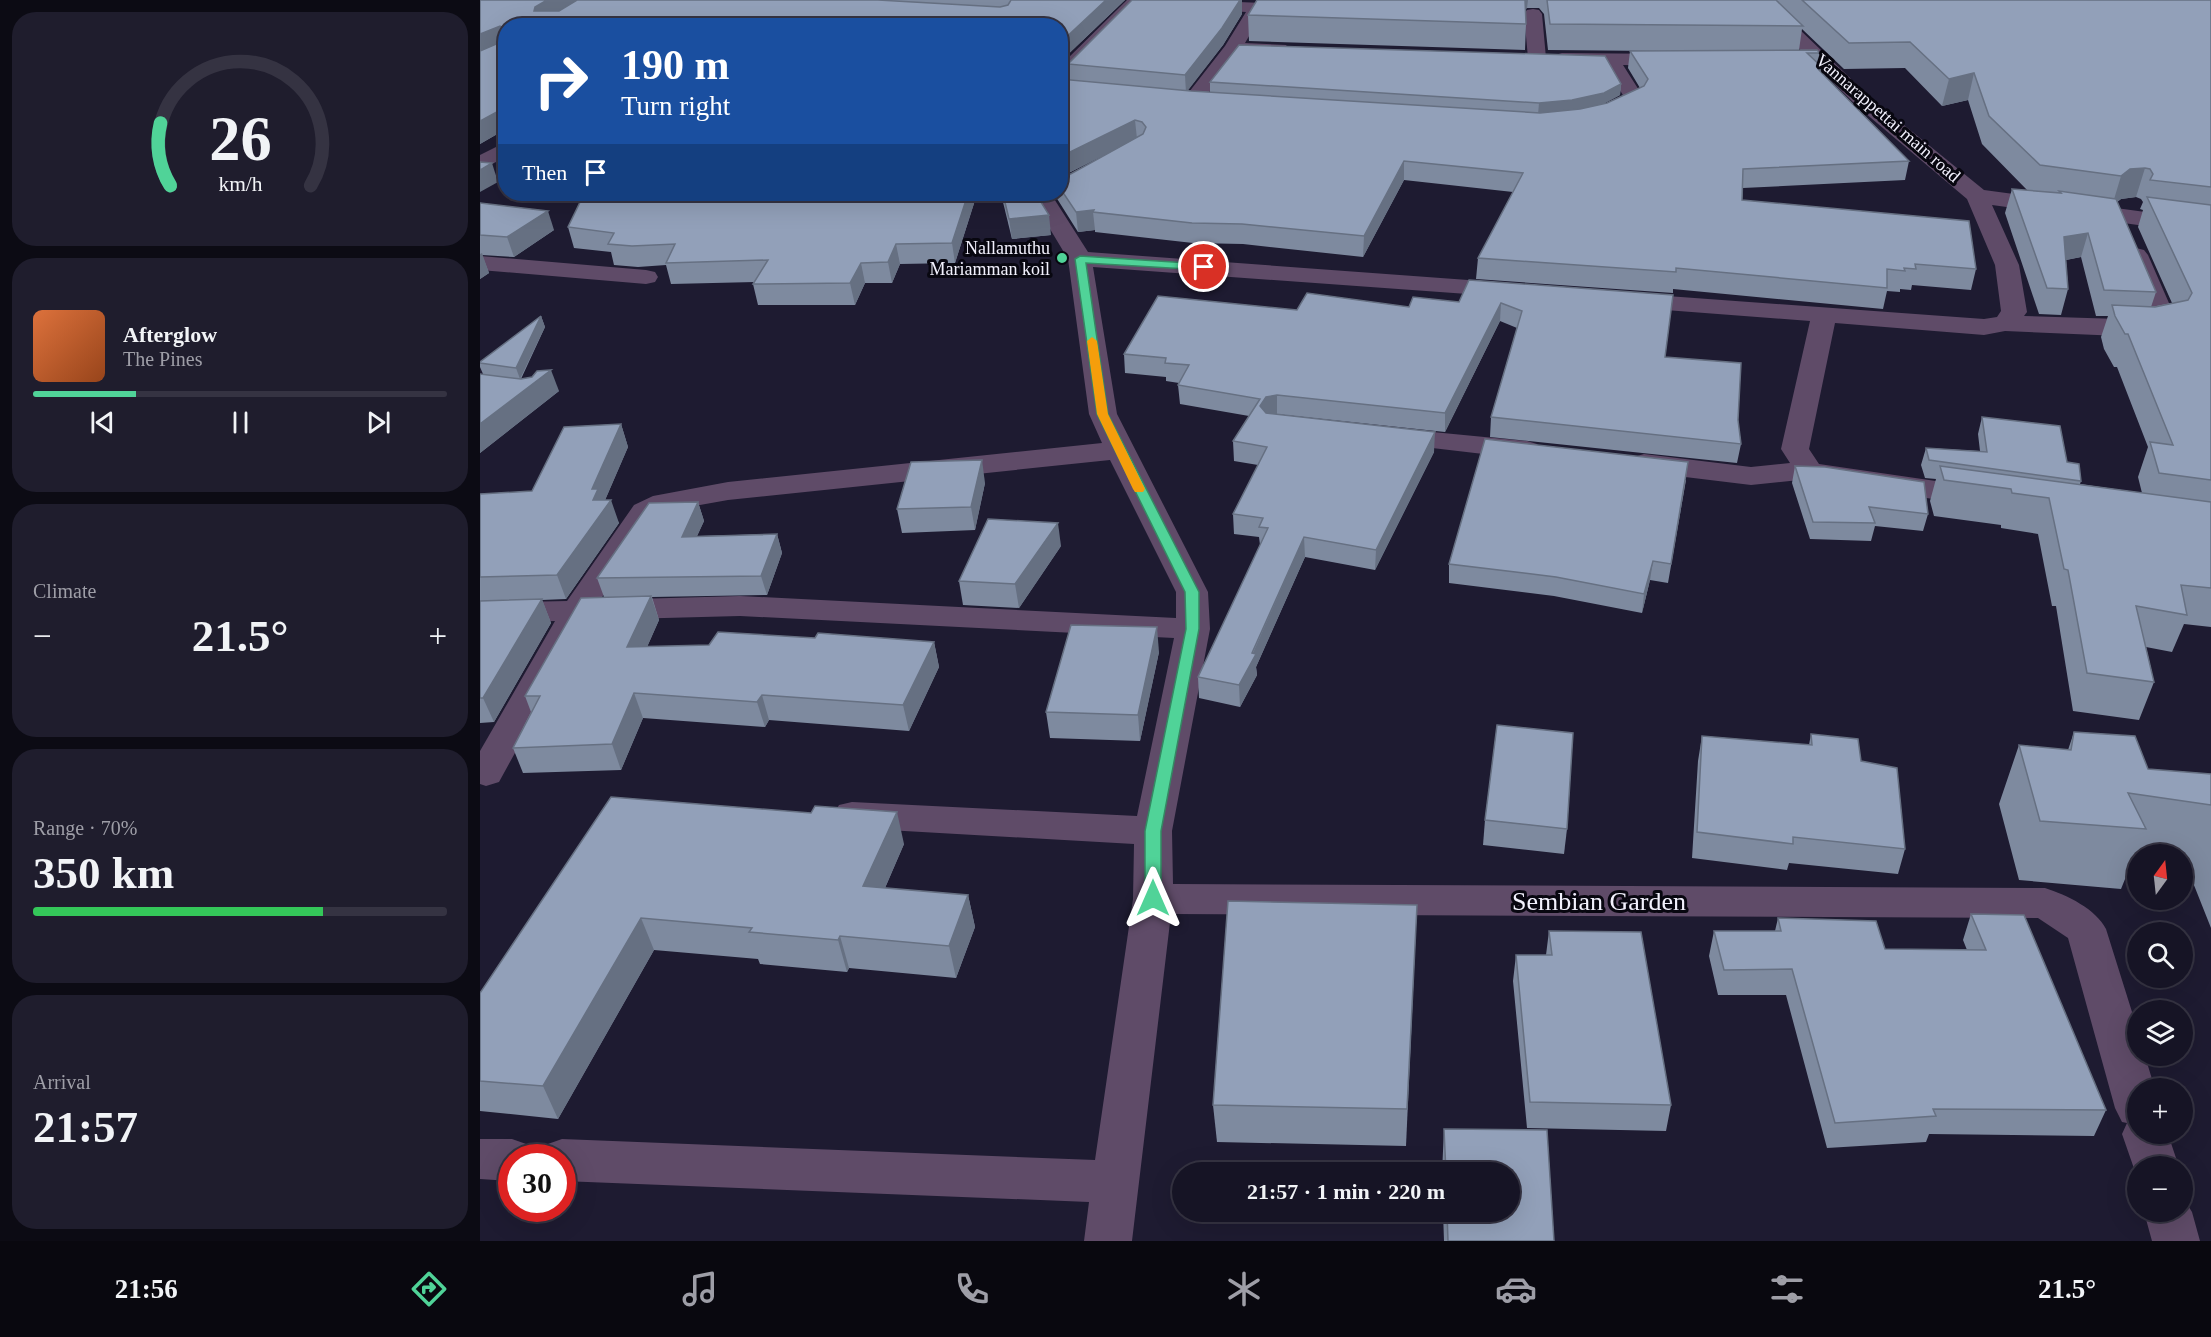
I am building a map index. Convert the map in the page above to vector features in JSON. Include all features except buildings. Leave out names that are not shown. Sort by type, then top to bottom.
[{"type":"street","name":"Vannarappettai main road","points":[[1759,0],[1865,103],[1977,196],[2129,209],[2211,228]]},
{"type":"street","points":[[1068,80],[1137,1],[1158,3]]},
{"type":"street","points":[[1180,4],[1263,7],[1192,101]]},
{"type":"street","points":[[1533,14],[1537,58]]},
{"type":"street","points":[[1233,48],[1303,50]]},
{"type":"street","points":[[1513,57],[1692,60]]},
{"type":"street","points":[[1796,59],[1819,59]]},
{"type":"street","points":[[1582,118],[1612,110],[1634,98],[1611,60]]},
{"type":"street","points":[[1168,99],[1239,104]]},
{"type":"street","points":[[480,164],[498,153]]},
{"type":"street","points":[[480,171],[498,172]]},
{"type":"street","points":[[1977,196],[2007,265],[2014,312],[2005,322]]},
{"type":"street","points":[[1049,201],[1080,259],[1103,414],[1192,592],[1192,629],[1153,831],[1153,898],[1108,1241]]},
{"type":"street","points":[[1601,298],[1984,327],[2005,322],[2144,329],[2166,326],[2129,209]]},
{"type":"street","points":[[1080,259],[1531,292]]},
{"type":"street","points":[[480,263],[646,278]]},
{"type":"street","points":[[1809,470],[1795,449],[1824,316]]},
{"type":"street","points":[[1359,433],[1549,453]]},
{"type":"street","points":[[486,772],[578,609],[645,512],[664,502],[728,491],[1119,450]]},
{"type":"street","points":[[1620,460],[1751,476],[1809,470],[1840,477],[2002,500]]},
{"type":"street","points":[[480,613],[740,606],[1192,629]]},
{"type":"street","points":[[820,814],[1153,831]]},
{"type":"street","name":"Sembian Garden","points":[[1153,898],[2045,903],[2086,929],[2129,1078]]},
{"type":"street","points":[[480,1159],[498,1160]]},
{"type":"street","points":[[576,1161],[1116,1182]]},
{"type":"street","points":[[2171,1222],[2176,1241]]},
{"type":"slow traffic","points":[[1092,341],[1103,414],[1139,489]]},
{"type":"place","name":"Nallamuthu Mariamman koil","points":[[1062,258]]},
{"type":"route","points":[[1153,898],[1153,831],[1192,629],[1192,592],[1103,414],[1080,259],[1204,267]]}]
